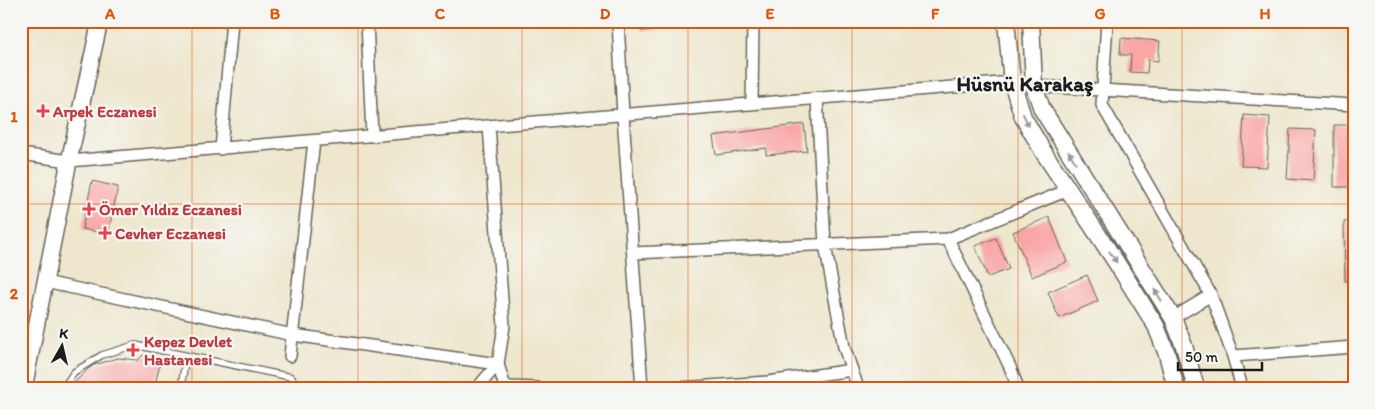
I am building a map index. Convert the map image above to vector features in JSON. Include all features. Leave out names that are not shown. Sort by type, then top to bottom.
[{"type":"main road","points":[[1006,21],[1012,82],[1024,117],[1044,153],[1156,326],[1167,354],[1176,388]]},
{"type":"main road","points":[[1031,21],[1034,86],[1042,109],[1173,318],[1184,346],[1196,388]]},
{"type":"street","points":[[24,388],[25,356],[45,282],[100,21]]},
{"type":"street","points":[[221,148],[232,21]]},
{"type":"street","points":[[367,21],[372,136]]},
{"type":"street","points":[[618,21],[642,388]]},
{"type":"street","points":[[752,104],[753,21]]},
{"type":"street","points":[[1107,21],[1102,106],[1211,295],[1233,356],[1242,388]]},
{"type":"street","points":[[21,154],[69,161],[1012,82]]},
{"type":"street","points":[[1034,86],[1354,105]]},
{"type":"street","points":[[817,98],[825,245],[844,347],[858,388]]},
{"type":"street","points":[[489,126],[504,326],[498,364],[504,384],[509,387],[537,388]]},
{"type":"street","points":[[290,356],[314,141]]},
{"type":"street","points":[[633,253],[948,239],[1068,190]]},
{"type":"street","points":[[948,239],[1010,367],[1018,388]]},
{"type":"street","points":[[45,282],[293,335],[498,364]]},
{"type":"street","points":[[1173,318],[1211,295]]},
{"type":"street","points":[[1233,356],[1354,348]]},
{"type":"street","points":[[477,388],[498,364]]},
{"type":"street","points":[[679,388],[768,385],[852,370]]},
{"type":"lane","points":[[63,388],[74,372],[102,355],[134,345],[291,377],[298,388]]},
{"type":"lane","points":[[181,388],[186,356]]},
{"type":"building","points":[[640,21],[677,21],[677,28],[641,31]]},
{"type":"building","points":[[1121,38],[1160,41],[1158,61],[1148,60],[1147,73],[1130,72],[1131,55],[1120,55]]},
{"type":"building","points":[[1244,115],[1270,117],[1267,167],[1241,166]]},
{"type":"building","points":[[804,124],[807,151],[766,155],[766,148],[716,155],[713,136]]},
{"type":"building","points":[[1334,125],[1354,125],[1354,187],[1334,187]]},
{"type":"building","points":[[1290,129],[1316,130],[1313,181],[1287,179]]},
{"type":"building","points":[[92,181],[118,187],[108,234],[82,229]]},
{"type":"building","points":[[1049,217],[1067,262],[1032,277],[1013,232]]},
{"type":"building","points":[[1354,221],[1354,281],[1345,281],[1344,222]]},
{"type":"building","points":[[996,238],[1009,269],[988,277],[975,246]]},
{"type":"building","points":[[1087,275],[1098,301],[1059,318],[1048,292]]},
{"type":"building","points":[[143,355],[161,360],[154,388],[69,388],[94,365],[118,358],[138,360]]},
{"type":"place","name":"Arpek Eczanesi","points":[[43,111]]},
{"type":"place","name":"Ömer Yıldız Eczanesi","points":[[89,209]]},
{"type":"place","name":"Cevher Eczanesi","points":[[105,233]]},
{"type":"place","name":"Kepez Devlet Hastanesi","points":[[133,350]]},
{"type":"district","name":"Hüsnü Karakaş","points":[[1025,83]]}]
